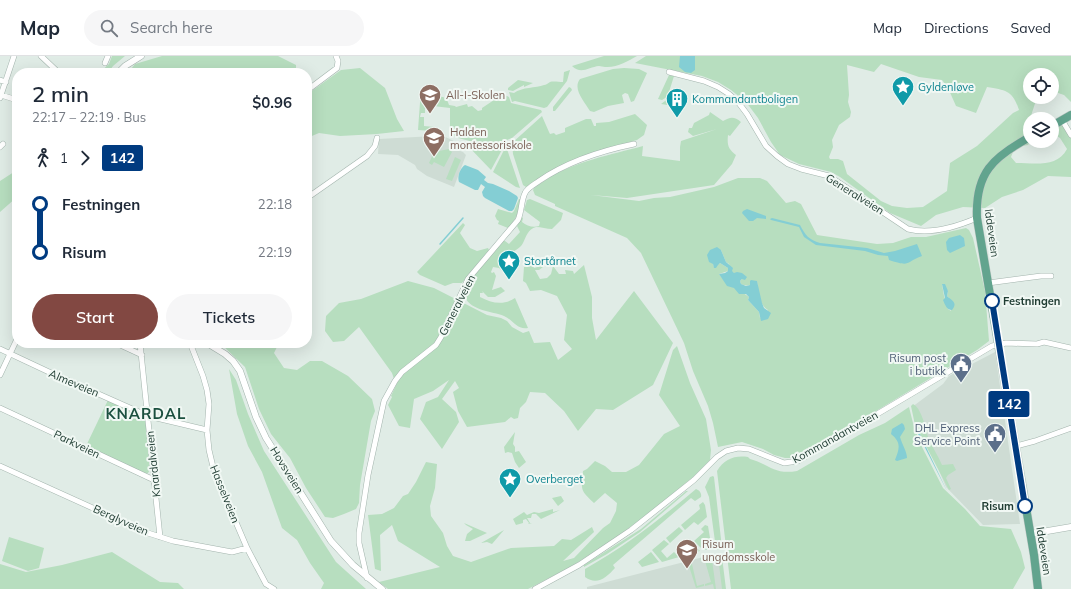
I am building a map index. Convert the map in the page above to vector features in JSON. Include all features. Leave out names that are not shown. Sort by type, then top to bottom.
[{"type":"main road","points":[[1059,122],[1071,115]]},
{"type":"main road","name":"Iddeveien","points":[[1023,141],[1008,149],[986,172],[980,183],[978,193],[977,218],[1016,446],[1038,589]]},
{"type":"street","points":[[12,99],[1,96],[14,56]]},
{"type":"street","points":[[41,56],[54,68]]},
{"type":"street","points":[[105,63],[108,56]]},
{"type":"street","points":[[123,68],[141,56]]},
{"type":"street","points":[[312,87],[337,68],[338,61],[336,56]]},
{"type":"street","name":"Generalveien","points":[[669,72],[704,81],[729,94],[738,102],[747,114],[766,146],[777,156],[788,164],[829,176],[908,229],[917,231],[942,230],[977,218]]},
{"type":"street","points":[[0,80],[6,82]]},
{"type":"street","points":[[1062,120],[1071,135]]},
{"type":"street","points":[[312,194],[366,156],[375,146],[377,138]]},
{"type":"street","name":"Generalveien","points":[[367,578],[359,543],[359,532],[368,475],[384,401],[395,381],[402,372],[429,352],[441,337],[468,279],[518,220],[525,193],[528,189],[552,172],[571,162],[605,150],[634,144]]},
{"type":"street","points":[[988,284],[1041,276],[1051,276]]},
{"type":"street","points":[[999,344],[1037,344],[1044,342],[1071,348]]},
{"type":"street","name":"Kommandantveien","points":[[535,589],[579,565],[632,530],[694,480],[723,453],[734,448],[743,448],[754,451],[784,464],[798,461],[992,346],[999,344]]},
{"type":"street","name":"Almeveien","points":[[0,348],[10,354],[148,416],[207,430]]},
{"type":"street","points":[[0,375],[13,348]]},
{"type":"street","points":[[127,348],[142,355]]},
{"type":"street","name":"Knardalveien","points":[[141,348],[160,537]]},
{"type":"street","name":"Hasselveien","points":[[192,348],[207,390],[209,404],[207,430],[209,452],[214,471],[247,548],[266,584],[274,589]]},
{"type":"street","name":"Hovsveien","points":[[215,348],[225,354],[240,372],[258,422],[277,457],[331,541],[353,565],[382,589]]},
{"type":"street","name":"Parkveien","points":[[0,408],[154,480]]},
{"type":"street","points":[[1016,446],[1071,428]]},
{"type":"street","name":"Berglyveien","points":[[0,466],[160,537],[232,552],[247,548]]},
{"type":"street","points":[[1030,534],[1071,527]]},
{"type":"shaded area","name":"Halden montessoriskole","points":[[439,134],[454,141],[452,148],[463,152],[466,155],[454,187],[427,176],[417,169],[415,165],[398,155],[378,154],[379,139],[434,136]]},
{"type":"shaded area","points":[[995,352],[1020,524],[983,525],[946,487],[912,407],[943,384],[949,376]]},
{"type":"shaded area","name":"Risum ungdomsskole","points":[[719,553],[725,589],[587,589],[587,587]]},
{"type":"green space","points":[[112,56],[125,56],[112,68],[105,68],[109,64]]},
{"type":"green space","points":[[162,56],[278,56],[296,65],[296,68],[132,68],[135,64]]},
{"type":"green space","points":[[604,56],[637,56],[622,64],[609,67],[599,66],[579,70],[572,66]]},
{"type":"green space","points":[[646,56],[1071,56],[1071,102],[1064,95],[1059,93],[1059,68],[1023,68],[1023,104],[1035,104],[1032,112],[1023,112],[1023,146],[1013,152],[1011,157],[1016,163],[1038,164],[1051,162],[1063,155],[1067,149],[1059,137],[1060,124],[1071,131],[1071,177],[1048,176],[1023,190],[1002,197],[985,208],[963,207],[936,215],[921,226],[890,213],[831,172],[799,164],[780,155],[758,118],[746,102],[718,82],[702,76],[635,63]],"holes":[[[881,64],[919,77],[942,80],[948,88],[956,106],[976,113],[987,87],[1008,92],[1014,99],[1019,110],[1013,113],[977,146],[950,163],[947,191],[923,207],[907,208],[892,206],[881,201],[847,174],[843,161],[838,159],[830,159],[829,157],[833,147],[832,140],[839,125],[850,117],[851,112],[848,102],[847,65],[874,72]]]},
{"type":"green space","points":[[360,68],[385,88],[397,119],[404,131],[340,136],[319,133],[312,136],[312,91],[341,70]]},
{"type":"green space","points":[[613,69],[639,69],[647,73],[634,101],[631,102],[628,94],[625,93],[622,95],[624,103],[608,106],[594,112],[590,111],[578,91],[577,87],[580,79]]},
{"type":"green space","points":[[570,70],[567,81],[547,107],[544,108],[515,101],[512,102],[509,92],[514,93],[551,82],[563,82],[564,72]]},
{"type":"green space","points":[[669,75],[674,76],[668,94],[670,95],[662,100],[658,99]]},
{"type":"green space","points":[[518,80],[533,83],[524,87],[524,85],[513,91],[508,90],[508,88]]},
{"type":"green space","points":[[569,87],[572,90],[555,111],[553,111],[553,107]]},
{"type":"green space","points":[[421,89],[430,95],[444,97],[448,101],[449,105],[456,107],[467,104],[468,107],[472,106],[478,111],[482,110],[482,108],[503,94],[509,97],[511,103],[541,110],[542,112],[512,138],[485,145],[458,138],[450,134],[450,108],[425,105],[425,113],[421,113],[420,117],[424,117],[424,126],[434,127],[433,131],[418,130]]},
{"type":"green space","points":[[673,95],[683,96],[681,107],[661,104]]},
{"type":"green space","points":[[710,112],[723,121],[732,118],[741,122],[730,136],[728,135],[728,142],[731,151],[736,155],[732,164],[714,185],[627,198],[591,195],[639,201],[670,197],[714,187],[738,178],[760,178],[767,181],[786,203],[795,201],[801,204],[817,235],[877,244],[893,243],[911,237],[926,237],[966,228],[969,230],[973,238],[985,291],[989,341],[977,350],[843,431],[794,458],[785,458],[774,455],[763,449],[742,442],[718,447],[708,406],[693,371],[684,343],[641,253],[627,238],[555,206],[555,204],[535,195],[533,190],[537,185],[547,179],[581,163],[643,146],[642,156],[680,161],[681,141],[717,129],[693,136],[688,132],[689,128],[692,128],[694,123],[709,115]],"holes":[[[721,250],[726,262],[729,264],[731,271],[742,279],[740,281],[741,284],[749,285],[757,281],[761,301],[768,310],[760,318],[759,312],[748,300],[749,297],[723,279],[719,274],[728,271],[728,268],[720,263],[714,267],[713,264]],[[942,284],[948,291],[947,296],[949,298],[951,311],[948,309]]]},
{"type":"green space","points":[[635,114],[647,125],[644,135],[637,140],[596,152],[526,187],[523,185],[513,154],[512,143],[542,116],[550,134],[554,133],[556,135],[565,132],[565,128],[586,119],[591,119],[594,126],[596,126],[596,123],[609,122]]},
{"type":"green space","points":[[467,145],[484,148],[504,146],[491,170]]},
{"type":"green space","points":[[506,146],[520,188],[493,172]]},
{"type":"green space","points":[[449,149],[452,152],[444,167],[434,162],[432,165],[429,163],[434,152]]},
{"type":"green space","points":[[455,157],[461,160],[452,181],[446,179]]},
{"type":"green space","points":[[12,173],[12,201],[0,212],[0,181]]},
{"type":"green space","points":[[519,199],[521,199],[516,218],[508,228],[498,224],[499,221],[495,216],[498,209],[512,213]]},
{"type":"green space","points":[[530,199],[563,213],[561,220],[552,229],[536,227],[539,226],[540,222],[524,210],[527,200]]},
{"type":"green space","points":[[522,217],[522,222],[526,225],[536,227],[531,230],[521,246],[504,260],[507,271],[503,272],[499,268],[493,267],[491,272],[494,272],[496,276],[492,290],[501,287],[505,291],[495,297],[488,297],[482,291],[483,293],[480,293],[480,297],[498,303],[506,302],[515,298],[528,328],[521,328],[504,316],[482,310],[472,305],[465,297],[473,287],[465,291],[470,280],[503,241],[509,244],[520,232],[517,226]]},
{"type":"green space","points":[[463,223],[465,225],[460,233],[470,248],[477,251],[488,248],[489,250],[462,283],[453,283],[445,286],[420,275],[417,272]]},
{"type":"green space","points":[[532,264],[534,268],[541,266],[543,267],[539,270],[535,270],[540,279],[547,278],[551,274],[553,266],[559,274],[566,274],[565,270],[573,271],[574,274],[584,265],[592,297],[592,318],[596,340],[634,291],[673,343],[653,385],[613,410],[596,409],[578,431],[564,411],[545,393],[530,392],[526,402],[520,408],[518,418],[514,419],[511,417],[505,422],[467,427],[458,411],[453,392],[459,388],[455,381],[442,399],[456,412],[459,422],[442,449],[420,419],[426,402],[438,397],[449,380],[433,391],[414,399],[410,428],[399,426],[388,405],[398,381],[394,379],[392,373],[359,327],[344,341],[333,342],[325,331],[326,316],[339,303],[361,299],[408,281],[434,288],[487,315],[501,318],[507,321],[512,327],[523,333],[529,331],[534,343],[550,342],[558,360],[572,349],[564,340],[567,315],[557,296],[541,290],[530,291],[526,283],[523,281],[524,267]]},
{"type":"green space","points":[[677,346],[690,383],[706,419],[711,450],[710,460],[693,477],[646,516],[572,566],[528,589],[388,589],[379,582],[440,567],[398,541],[392,525],[380,535],[381,571],[375,569],[368,515],[382,514],[394,508],[403,496],[408,494],[426,462],[437,464],[435,488],[430,506],[431,516],[443,533],[447,546],[453,556],[471,562],[511,548],[554,546],[562,539],[571,540],[592,527],[594,532],[563,561],[574,558],[603,528],[610,523],[616,511],[617,503],[605,493],[594,503],[582,489],[583,471],[595,461],[605,466],[612,472],[626,472],[639,465],[664,434],[680,426],[659,395],[673,350]]},
{"type":"green space","points":[[225,348],[276,348],[274,353],[284,368],[297,370],[310,361],[322,361],[348,376],[372,399],[375,411],[371,421],[360,485],[359,503],[356,509],[333,518],[325,517],[306,488],[290,458],[271,434],[259,409],[245,367]]},
{"type":"green space","points":[[229,369],[236,380],[248,414],[264,451],[336,562],[366,589],[321,589],[324,583],[310,563],[297,540],[282,528],[262,472],[248,446],[237,414]]},
{"type":"green space","points":[[108,400],[145,416],[150,470],[148,473],[146,474],[86,446]]},
{"type":"green space","points":[[913,404],[920,413],[928,438],[942,465],[953,464],[956,470],[946,478],[951,489],[949,490],[915,425],[911,406]]},
{"type":"green space","points":[[909,407],[914,427],[922,447],[943,488],[980,526],[1011,529],[1021,552],[1025,568],[1013,589],[731,589],[717,471],[723,463],[734,457],[748,457],[783,472],[797,471],[859,435],[885,423]]},
{"type":"green space","points":[[515,432],[513,444],[515,447],[515,452],[519,451],[526,462],[519,468],[512,453],[505,453],[504,447]]},
{"type":"green space","points":[[713,476],[722,548],[721,550],[716,549],[709,497],[705,487],[710,477]]},
{"type":"green space","points":[[696,489],[700,492],[701,497],[695,501],[691,498],[613,565],[615,568],[609,574],[602,579],[594,581],[585,577],[585,569],[615,551],[642,532]]},
{"type":"green space","points":[[686,491],[688,491],[640,532],[584,567],[584,565],[641,529]]},
{"type":"green space","points":[[561,496],[564,501],[558,506],[552,498]]},
{"type":"green space","points":[[703,502],[707,517],[698,525],[694,522],[685,530],[681,525],[700,509],[699,505]]},
{"type":"green space","points":[[553,509],[553,512],[560,510],[541,519],[536,514],[532,514],[531,518],[527,518],[530,523],[532,523],[528,524],[529,523],[526,519],[523,520],[523,523],[516,525],[513,519],[524,512],[527,515],[534,512],[539,513]]},
{"type":"green space","points":[[464,523],[487,533],[470,541],[465,541],[467,534],[473,529]]},
{"type":"green space","points":[[705,525],[708,526],[711,544],[708,550],[703,550],[694,541],[704,532],[701,529]]},
{"type":"green space","points":[[679,527],[683,531],[670,543],[666,538]]},
{"type":"green space","points":[[504,530],[492,544],[487,542],[481,543]]},
{"type":"green space","points":[[9,537],[44,548],[39,568],[28,571],[2,561]]},
{"type":"green space","points":[[664,540],[669,544],[661,551],[667,558],[674,552],[679,557],[662,562],[652,550]]},
{"type":"green space","points":[[692,542],[700,551],[681,557],[679,554]]},
{"type":"green space","points":[[112,552],[160,582],[178,583],[184,589],[0,589],[0,564],[26,572],[62,565]]},
{"type":"green space","points":[[651,552],[659,562],[642,567],[638,562]]},
{"type":"green space","points":[[706,556],[710,557],[712,560],[716,589],[714,589],[713,584],[705,586],[705,584],[711,582],[705,561],[701,561],[700,558]]},
{"type":"green space","points":[[718,556],[722,557],[726,589],[722,589]]},
{"type":"green space","points":[[688,563],[692,564],[697,586],[704,584],[704,586],[696,588]]},
{"type":"water","points":[[680,56],[695,56],[695,70],[691,73],[685,72],[679,67]]},
{"type":"water","points":[[465,165],[478,170],[486,177],[484,180],[488,183],[509,191],[517,196],[518,198],[514,209],[509,211],[485,198],[482,192],[485,187],[481,184],[478,190],[475,190],[459,182],[459,173]]},
{"type":"water","points":[[747,209],[766,216],[766,219],[757,218],[753,221],[749,221],[742,213]]},
{"type":"water","points":[[772,218],[800,225],[808,237],[820,243],[867,248],[884,253],[917,244],[922,256],[904,264],[889,260],[888,256],[865,251],[816,245],[804,237],[799,227],[770,219]]},
{"type":"water","points":[[960,235],[964,238],[965,246],[950,253],[947,250],[946,242],[949,238]]},
{"type":"water","points":[[717,247],[721,250],[726,262],[733,268],[732,271],[734,273],[742,273],[747,277],[745,280],[742,279],[740,281],[741,284],[746,286],[750,285],[751,280],[757,281],[764,308],[771,313],[768,319],[761,321],[759,312],[748,300],[749,297],[746,294],[739,294],[734,288],[727,286],[719,274],[728,271],[728,268],[720,263],[716,268],[714,268],[713,264],[709,262],[707,255],[710,250]]},
{"type":"water","points":[[942,284],[945,284],[948,291],[947,296],[954,303],[952,310],[947,308],[943,300],[945,298]]},
{"type":"water","points":[[902,423],[905,429],[900,437],[907,458],[897,461],[895,460],[899,446],[897,440],[891,434],[892,429]]},
{"type":"water","points":[[914,426],[917,428],[947,491]]},
{"type":"waterway","points":[[440,244],[463,218]]},
{"type":"bus line","name":"142","points":[[992,301],[1025,506]]},
{"type":"place","name":"Gyldenløve","points":[[903,106]]},
{"type":"place","name":"All-I-Skolen","points":[[430,114]]},
{"type":"place","name":"Kommandantboligen","points":[[677,118]]},
{"type":"place","name":"Halden montessoriskole","points":[[434,158]]},
{"type":"place","name":"Stortårnet","points":[[509,280]]},
{"type":"place","name":"Festningen","points":[[992,301]]},
{"type":"place","name":"Risum post i butikk","points":[[961,384]]},
{"type":"place","name":"DHL Express Service Point","points":[[995,454]]},
{"type":"place","name":"Overberget","points":[[510,498]]},
{"type":"place","name":"Risum","points":[[1025,506]]},
{"type":"place","name":"Risum ungdomsskole","points":[[687,570]]},
{"type":"district","name":"KNARDAL","points":[[146,414]]}]
